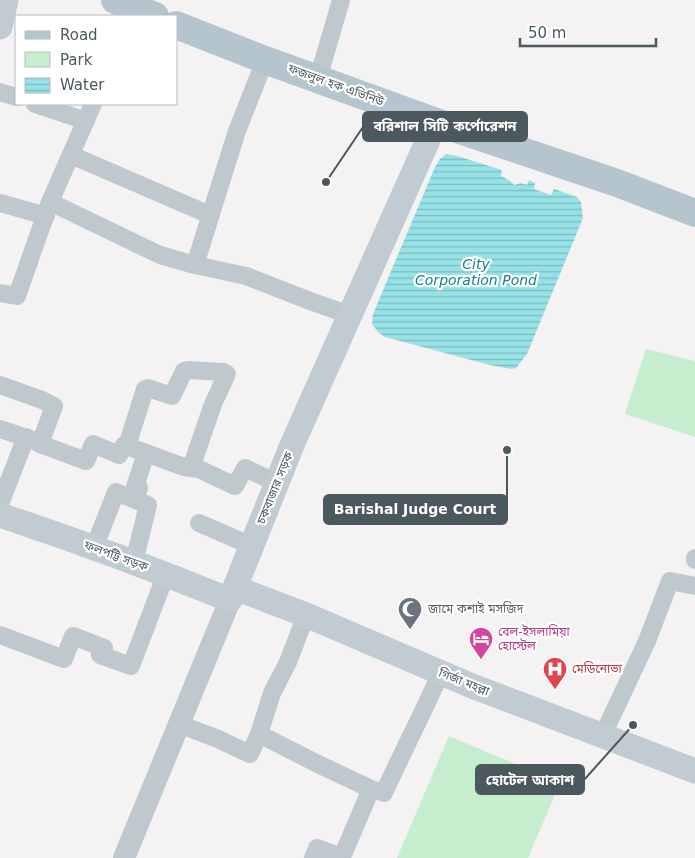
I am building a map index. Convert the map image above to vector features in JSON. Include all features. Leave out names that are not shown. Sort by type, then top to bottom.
[{"type":"main road","points":[[0,28],[6,0]]},
{"type":"main road","name":"ফজলুল হক এভিনিউ","points":[[178,26],[265,60],[436,122],[617,183],[695,213]]},
{"type":"main road","name":"চকবাজার সড়ক","points":[[233,594],[292,445],[436,122]]},
{"type":"main road","name":"ফলপট্টি সড়ক","points":[[0,515],[166,574],[233,594]]},
{"type":"main road","name":"গির্জা মহল্লা","points":[[233,594],[306,615],[472,686],[695,771]]},
{"type":"street","points":[[318,79],[341,0]]},
{"type":"street","points":[[194,265],[237,131],[265,60]]},
{"type":"street","points":[[0,92],[15,97]]},
{"type":"street","points":[[38,105],[86,121]]},
{"type":"street","points":[[0,293],[16,296],[48,209],[93,105]]},
{"type":"street","points":[[71,155],[210,216]]},
{"type":"street","points":[[0,203],[48,209],[160,255],[194,265],[246,276],[350,315]]},
{"type":"street","points":[[127,446],[145,389],[148,388],[172,396],[184,371],[223,372],[227,374],[191,468]]},
{"type":"street","points":[[0,385],[54,406],[33,441],[0,504]]},
{"type":"street","points":[[0,429],[86,461],[93,444],[119,455],[124,445],[184,467],[199,469],[235,486],[245,468],[277,483]]},
{"type":"street","points":[[135,500],[139,488],[135,487],[146,453]]},
{"type":"street","points":[[94,548],[116,492],[148,505],[134,562]]},
{"type":"street","points":[[198,523],[252,546]]},
{"type":"street","points":[[0,635],[64,659],[73,636],[104,648],[100,655],[131,666],[166,574]]},
{"type":"street","points":[[603,736],[647,640],[670,581],[695,586]]},
{"type":"street","name":"চকবাজার সড়ক","points":[[124,858],[233,594]]},
{"type":"street","points":[[179,724],[250,754],[259,734],[272,693],[288,662],[306,615]]},
{"type":"street","points":[[259,734],[316,763],[384,793],[441,672]]},
{"type":"street","points":[[313,858],[317,848],[342,857],[372,789]]},
{"type":"green space","points":[[646,349],[695,361],[695,437],[625,414]]},
{"type":"green space","points":[[449,736],[560,783],[528,858],[397,858]]},
{"type":"water","name":"City Corporation Pond","points":[[446,154],[502,170],[501,176],[514,185],[521,183],[527,185],[529,180],[535,183],[534,189],[551,195],[554,189],[577,197],[581,202],[583,218],[527,354],[516,368],[511,369],[490,365],[385,337],[372,324],[373,314],[435,167]]},
{"type":"place","name":"বরিশাল সিটি কর্পোরেশন","points":[[326,182]]},
{"type":"place","name":"Barishal Judge Court","points":[[507,450]]},
{"type":"place","name":"জামে কশাই মসজিদ","points":[[410,630]]},
{"type":"place","name":"বেল-ইসলামিয়া হোস্টেল","points":[[481,660]]},
{"type":"place","name":"মেডিনোভা","points":[[555,690]]},
{"type":"place","name":"হোটেল আকাশ","points":[[633,725]]}]
